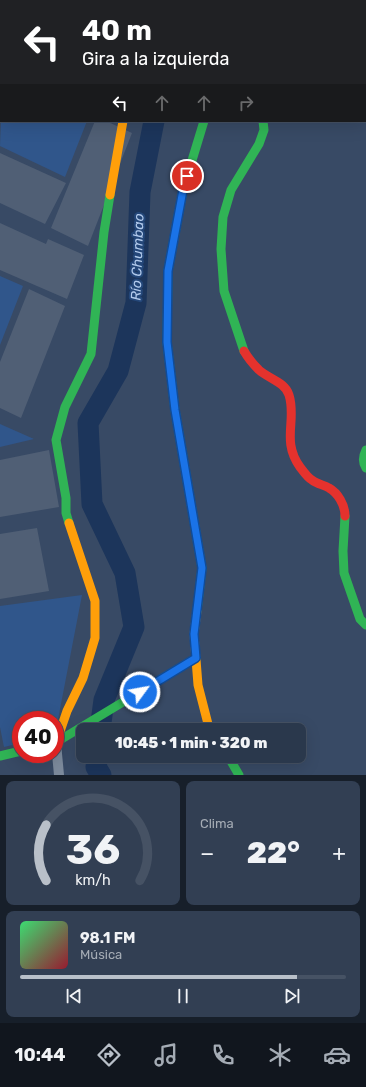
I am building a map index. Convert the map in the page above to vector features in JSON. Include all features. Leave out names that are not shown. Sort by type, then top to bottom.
[{"type":"street","points":[[64,725],[68,711],[83,678],[95,638],[95,601],[66,513],[66,498],[56,440],[65,407],[91,354],[104,232],[123,122]]},
{"type":"street","points":[[204,122],[183,190],[168,271],[167,334],[175,410],[202,568],[194,634],[198,685],[208,723]]},
{"type":"street","points":[[263,122],[264,130],[259,144],[231,190],[222,217],[224,291],[242,346],[250,359],[260,371],[284,386],[289,394],[291,405],[289,434],[292,452],[299,466],[311,480],[330,488],[340,498],[345,512],[343,551],[344,573],[360,619],[366,625]]},
{"type":"street","points":[[366,450],[363,457],[364,466],[366,468]]},
{"type":"street","points":[[64,739],[196,658]]},
{"type":"street","points":[[0,756],[12,754]]},
{"type":"street","points":[[59,763],[59,775]]},
{"type":"street","points":[[232,763],[239,775]]},
{"type":"shaded area","points":[[1,122],[87,122],[65,177],[0,146]]},
{"type":"shaded area","points":[[0,276],[23,286],[0,345]]},
{"type":"shaded area","points":[[0,424],[34,439],[0,447]]},
{"type":"shaded area","points":[[82,595],[60,711],[12,711],[12,745],[4,747],[0,727],[0,606]]},
{"type":"building","points":[[95,122],[108,122],[132,133],[88,246],[51,228]]},
{"type":"building","points":[[0,153],[66,183],[45,224],[0,203]]},
{"type":"building","points":[[0,223],[46,244],[48,239],[84,255],[67,299],[0,270]]},
{"type":"building","points":[[29,289],[65,306],[21,418],[0,408],[0,362]]},
{"type":"building","points":[[49,450],[59,507],[0,517],[0,460]]},
{"type":"building","points":[[37,528],[49,591],[0,599],[0,534]]},
{"type":"waterway","name":"Río Chumbao","points":[[101,723],[104,700],[134,627],[125,573],[92,504],[88,423],[118,371],[136,303],[140,192],[154,122]]},
{"type":"waterway","name":"Río Chumbao","points":[[97,763],[96,767],[101,775]]},
{"type":"traffic: fast","points":[[197,611],[202,568],[175,410],[167,342],[168,271],[183,190],[204,122]]},
{"type":"traffic: fast","points":[[244,351],[224,291],[221,249],[223,217],[231,190],[259,144],[264,130],[263,122]]},
{"type":"traffic: fast","points":[[69,523],[66,513],[66,498],[56,440],[65,407],[91,354],[104,232],[110,195]]},
{"type":"traffic: fast","points":[[366,450],[363,459],[366,468]]},
{"type":"traffic: fast","points":[[345,516],[343,551],[344,573],[360,619],[366,625]]},
{"type":"traffic: fast","points":[[64,738],[196,658]]},
{"type":"traffic: fast","points":[[0,756],[12,753]]},
{"type":"traffic: fast","points":[[232,763],[239,775]]},
{"type":"traffic: slow","points":[[110,195],[123,122]]},
{"type":"traffic: slow","points":[[64,720],[83,678],[95,638],[95,601],[69,523]]},
{"type":"traffic: slow","points":[[197,611],[194,634],[198,685],[208,723]]},
{"type":"traffic: jam","points":[[244,351],[259,370],[280,384],[287,391],[291,404],[290,439],[294,457],[309,478],[316,483],[329,488],[338,496],[345,512],[345,516]]},
{"type":"route","points":[[140,692],[196,658],[194,634],[202,568],[175,410],[167,342],[168,271],[187,176]]}]
